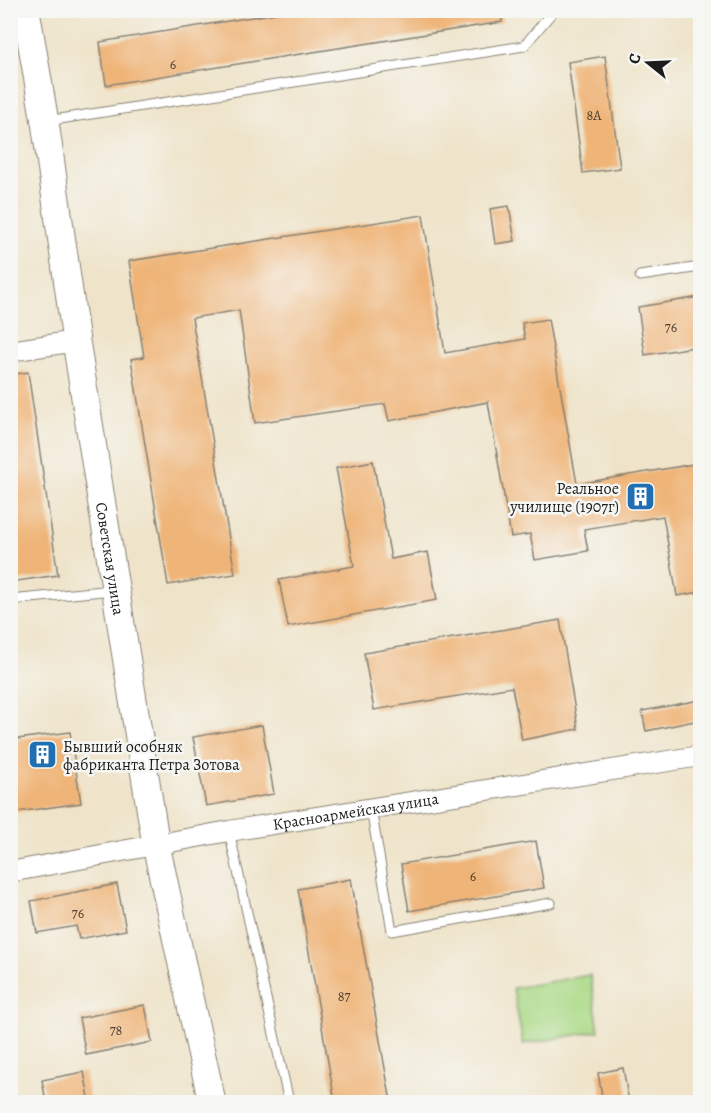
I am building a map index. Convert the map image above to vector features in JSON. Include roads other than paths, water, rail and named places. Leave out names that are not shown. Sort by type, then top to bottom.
[{"type":"street","name":"Советская улица","points":[[26,10],[156,845],[212,1102]]},
{"type":"street","points":[[10,351],[76,341]]},
{"type":"street","name":"Красноармейская улица","points":[[10,872],[230,831],[700,756]]},
{"type":"lane","points":[[45,122],[524,46],[554,10]]},
{"type":"lane","points":[[640,276],[700,267]]},
{"type":"lane","points":[[10,600],[115,589]]},
{"type":"lane","points":[[371,809],[392,932],[551,903]]},
{"type":"lane","points":[[230,831],[289,1102]]},
{"type":"place","name":"Реальное училище (1907г)","points":[[640,497]]},
{"type":"place","name":"Бывший особняк фабриканта Петра Зотова","points":[[42,755]]}]
